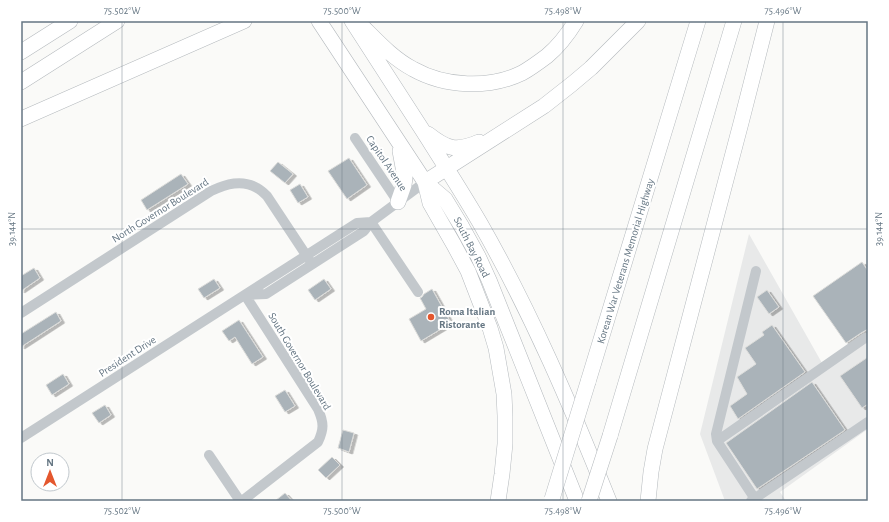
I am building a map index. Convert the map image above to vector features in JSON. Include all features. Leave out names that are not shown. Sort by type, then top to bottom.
[{"type":"highway","points":[[21,52],[70,21]]},
{"type":"highway","points":[[21,82],[117,21]]},
{"type":"highway","points":[[21,119],[244,21]]},
{"type":"highway","name":"South Bay Road","points":[[319,21],[424,182],[445,199],[478,256],[577,501]]},
{"type":"highway","name":"South Bay Road","points":[[352,21],[447,169],[498,256],[535,327],[567,398],[609,501]]},
{"type":"highway","points":[[356,21],[388,51],[412,69],[442,80],[455,83],[471,83],[505,79],[522,73],[548,55],[567,36],[576,21]]},
{"type":"highway","points":[[498,501],[505,444],[505,416],[504,394],[496,348],[468,272],[430,203],[424,182],[447,169],[544,106],[572,84],[638,21]]},
{"type":"highway","name":"Korean War Veterans Memorial Highway","points":[[552,500],[698,21]]},
{"type":"highway","points":[[589,501],[610,436],[734,21]]},
{"type":"highway","points":[[648,501],[651,472],[658,437],[767,21]]},
{"type":"highway","points":[[422,129],[442,144],[455,148],[468,147],[502,133]]},
{"type":"highway","points":[[397,141],[405,178],[398,202]]},
{"type":"street","name":"Capitol Avenue","points":[[355,138],[398,202]]},
{"type":"street","name":"President Drive","points":[[21,438],[245,295],[309,260],[357,223],[371,222],[424,182]]},
{"type":"street","name":"North Governor Boulevard","points":[[21,313],[211,191],[230,183],[248,184],[258,188],[267,196],[309,260]]},
{"type":"street","points":[[371,222],[418,292]]},
{"type":"street","points":[[756,271],[716,434],[717,441],[753,500],[868,422]]},
{"type":"street","name":"South Governor Boulevard","points":[[241,501],[318,442],[322,434],[323,426],[322,418],[318,409],[245,295]]},
{"type":"street","points":[[717,441],[865,338]]},
{"type":"street","points":[[209,455],[241,501]]},
{"type":"shaded area","points":[[749,234],[822,363],[868,331],[868,429],[780,492],[786,501],[725,501],[700,434]]},
{"type":"building","points":[[349,158],[367,185],[347,199],[328,171]]},
{"type":"building","points":[[278,162],[293,174],[285,183],[270,171]]},
{"type":"building","points":[[181,174],[188,184],[147,210],[141,200]]},
{"type":"building","points":[[300,184],[308,197],[298,203],[290,190]]},
{"type":"building","points":[[862,262],[868,271],[868,329],[846,343],[813,296]]},
{"type":"building","points":[[34,268],[40,278],[21,291],[21,276]]},
{"type":"building","points":[[214,279],[220,288],[204,298],[198,289]]},
{"type":"building","points":[[324,279],[331,289],[315,300],[308,290]]},
{"type":"building","points":[[432,289],[451,323],[421,341],[409,319],[426,309],[420,298]]},
{"type":"building","points":[[767,290],[779,307],[769,314],[757,297]]},
{"type":"building","points":[[56,312],[61,321],[21,347],[21,334]]},
{"type":"building","points":[[239,320],[263,357],[252,364],[235,337],[229,341],[222,331]]},
{"type":"building","points":[[772,325],[805,372],[738,419],[730,406],[747,394],[737,377],[756,364],[745,348],[764,335],[762,332]]},
{"type":"building","points":[[868,357],[868,404],[862,408],[840,376]]},
{"type":"building","points":[[63,374],[69,384],[52,395],[46,385]]},
{"type":"building","points":[[812,382],[845,430],[757,489],[726,443]]},
{"type":"building","points":[[285,390],[295,406],[285,412],[275,396]]},
{"type":"building","points":[[105,405],[111,415],[99,423],[92,413]]},
{"type":"building","points":[[343,430],[354,433],[349,452],[338,448]]},
{"type":"building","points":[[332,457],[340,465],[326,478],[318,470]]},
{"type":"building","points":[[285,493],[292,501],[275,501]]},
{"type":"place","name":"Roma Italian Ristorante","points":[[431,317]]}]
